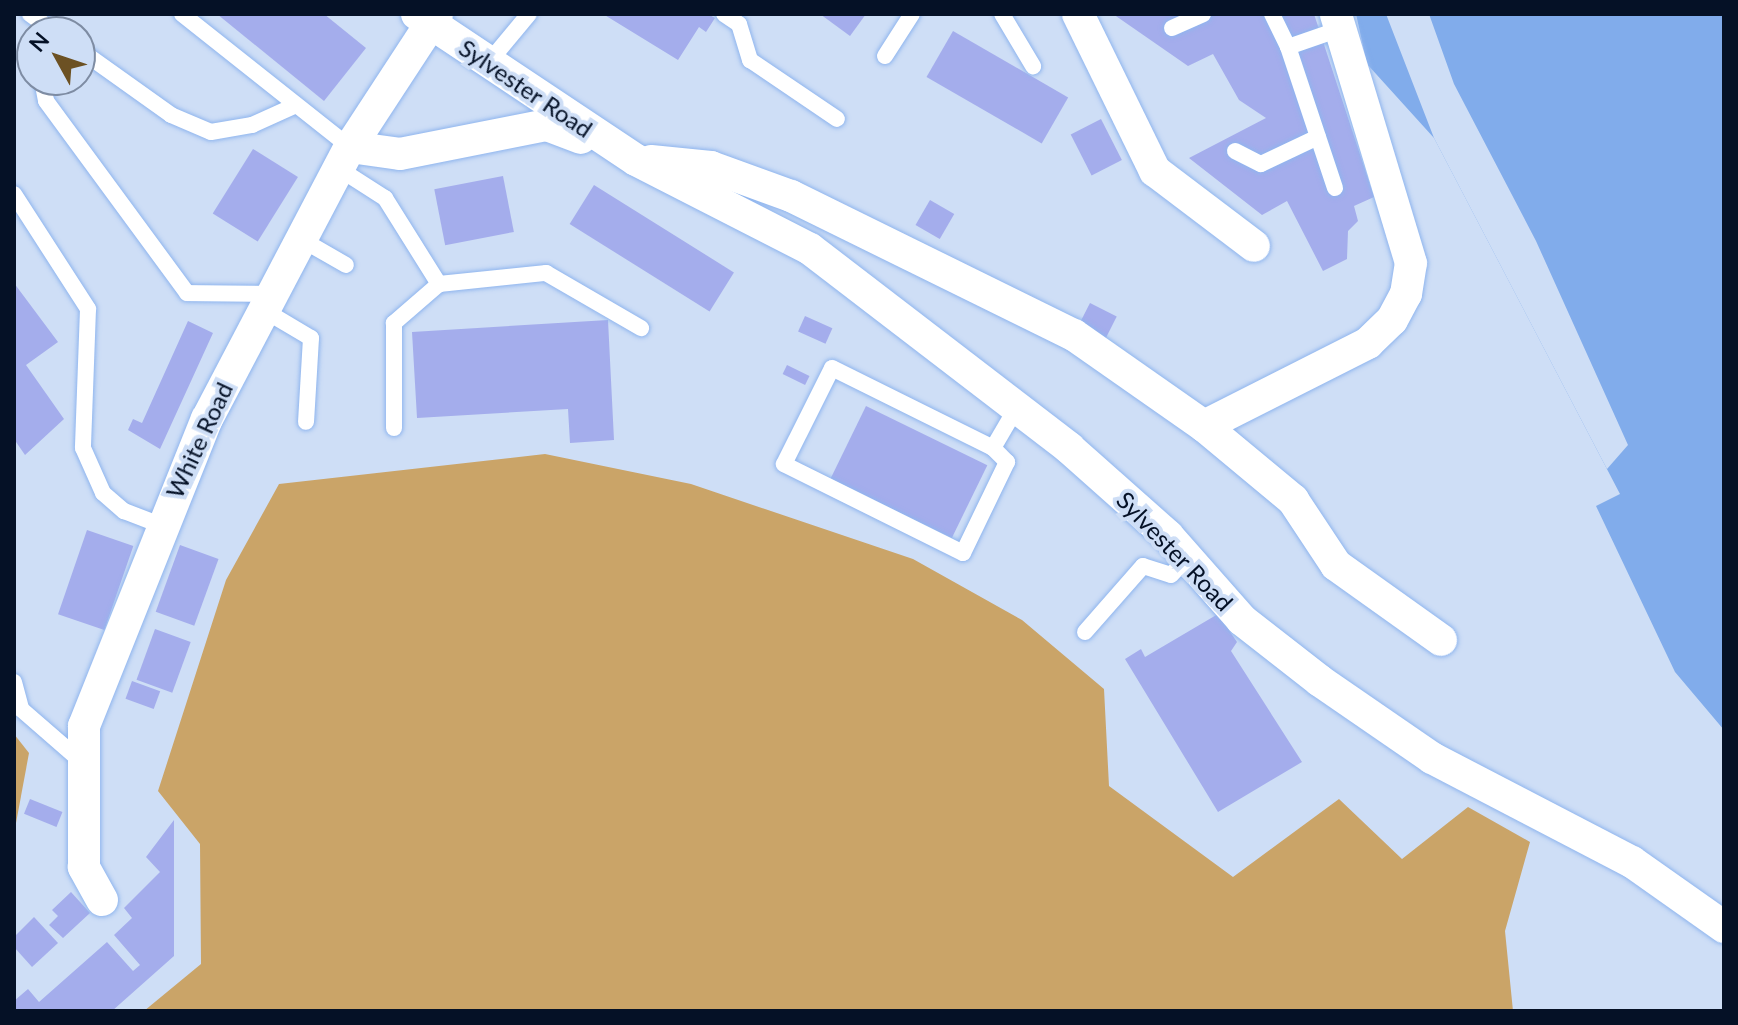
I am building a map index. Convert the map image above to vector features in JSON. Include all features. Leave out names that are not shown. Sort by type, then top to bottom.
[{"type":"street","points":[[1078,14],[1155,171],[1254,246]]},
{"type":"street","name":"Sylvester Road","points":[[428,17],[489,62],[636,160]]},
{"type":"street","name":"White Road","points":[[102,900],[84,867],[84,726],[160,525],[266,302],[344,158],[428,17]]},
{"type":"street","points":[[1204,426],[1368,343],[1392,320],[1406,294],[1411,263],[1338,21]]},
{"type":"street","name":"Sylvester Road","points":[[344,158],[400,154],[547,125],[636,160],[810,249],[1017,407],[1187,558],[1242,620],[1345,698],[1432,758],[1632,862],[1724,927]]},
{"type":"street","points":[[636,160],[711,167],[791,196],[1074,335],[1204,426],[1293,500],[1336,565],[1441,640]]},
{"type":"lane","points":[[182,14],[296,105],[385,198],[439,284]]},
{"type":"lane","points":[[489,62],[529,14]]},
{"type":"lane","points":[[724,14],[739,24],[750,60],[837,119]]},
{"type":"lane","points":[[885,56],[912,14]]},
{"type":"lane","points":[[1002,14],[1033,66]]},
{"type":"lane","points":[[1172,28],[1203,14]]},
{"type":"lane","points":[[1272,14],[1288,47],[1335,188]]},
{"type":"lane","points":[[1288,47],[1338,21]]},
{"type":"lane","points":[[96,61],[171,115],[211,132],[252,125],[296,105]]},
{"type":"lane","points":[[45,96],[187,293],[266,302],[311,338],[306,422]]},
{"type":"lane","points":[[1235,151],[1261,164],[1318,137]]},
{"type":"lane","points":[[14,194],[88,309],[83,448],[103,493],[124,511],[160,525]]},
{"type":"lane","points":[[299,238],[346,265]]},
{"type":"lane","points":[[394,428],[394,323],[439,284],[546,273],[641,328]]},
{"type":"lane","points":[[832,368],[993,448],[1007,462],[963,553],[784,464],[832,368]]},
{"type":"lane","points":[[993,448],[1017,407]]},
{"type":"lane","points":[[1085,632],[1143,566],[1171,575],[1187,558]]},
{"type":"lane","points":[[14,682],[21,709],[82,762]]},
{"type":"shaded area","points":[[545,454],[691,484],[913,559],[1022,620],[1104,689],[1109,786],[1233,877],[1339,799],[1402,859],[1468,807],[1530,842],[1505,931],[1513,1011],[144,1011],[201,964],[200,844],[158,791],[226,580],[279,484]]},
{"type":"shaded area","points":[[14,734],[29,753],[14,834]]},
{"type":"water","points":[[1356,14],[1724,14],[1724,730],[1675,672],[1596,506],[1620,494],[1434,138],[1367,64]]},
{"type":"pier","points":[[1386,14],[1429,14],[1454,84],[1536,241],[1628,445],[1607,469],[1434,138]]},
{"type":"building","points":[[217,14],[324,14],[366,48],[324,101]]},
{"type":"building","points":[[603,14],[708,14],[715,18],[706,32],[699,27],[678,60]]},
{"type":"building","points":[[820,14],[866,14],[850,36]]},
{"type":"building","points":[[1113,14],[1314,14],[1374,197],[1354,206],[1358,221],[1348,231],[1347,259],[1323,271],[1287,201],[1262,215],[1189,158],[1266,118],[1239,100],[1213,54],[1188,66]]},
{"type":"building","points":[[953,31],[1068,97],[1042,143],[926,77]]},
{"type":"building","points":[[1101,119],[1122,160],[1092,175],[1071,134]]},
{"type":"building","points":[[253,149],[298,177],[258,242],[213,213]]},
{"type":"building","points":[[503,176],[514,232],[445,245],[434,189]]},
{"type":"building","points":[[594,185],[734,272],[710,311],[570,224]]},
{"type":"building","points":[[930,200],[954,214],[940,239],[916,225]]},
{"type":"building","points":[[14,283],[58,342],[26,365],[64,419],[25,455],[14,439]]},
{"type":"building","points":[[1090,303],[1117,317],[1105,339],[1079,325]]},
{"type":"building","points":[[805,316],[832,328],[825,344],[798,332]]},
{"type":"building","points":[[608,320],[614,440],[570,443],[568,409],[417,418],[412,332]]},
{"type":"building","points":[[188,321],[213,333],[160,449],[128,430],[133,419],[142,423]]},
{"type":"building","points":[[787,365],[809,376],[805,385],[783,374]]},
{"type":"building","points":[[866,406],[987,465],[952,538],[830,479]]},
{"type":"building","points":[[87,530],[133,546],[104,630],[58,614]]},
{"type":"building","points":[[180,545],[219,559],[194,626],[156,612]]},
{"type":"building","points":[[1218,614],[1237,642],[1231,651],[1302,762],[1218,812],[1125,659],[1141,649],[1145,657]]},
{"type":"building","points":[[155,629],[191,642],[172,693],[137,680]]},
{"type":"building","points":[[132,681],[160,691],[154,709],[126,699]]},
{"type":"building","points":[[30,799],[62,812],[56,827],[24,814]]},
{"type":"building","points":[[174,820],[174,956],[112,1011],[15,1011],[14,1001],[28,989],[39,1002],[107,942],[133,971],[140,965],[114,935],[132,918],[124,908],[160,872],[146,857]]},
{"type":"building","points":[[71,892],[90,913],[63,938],[49,925],[58,916],[52,910]]},
{"type":"building","points":[[34,917],[58,943],[32,967],[14,947],[14,937]]}]
